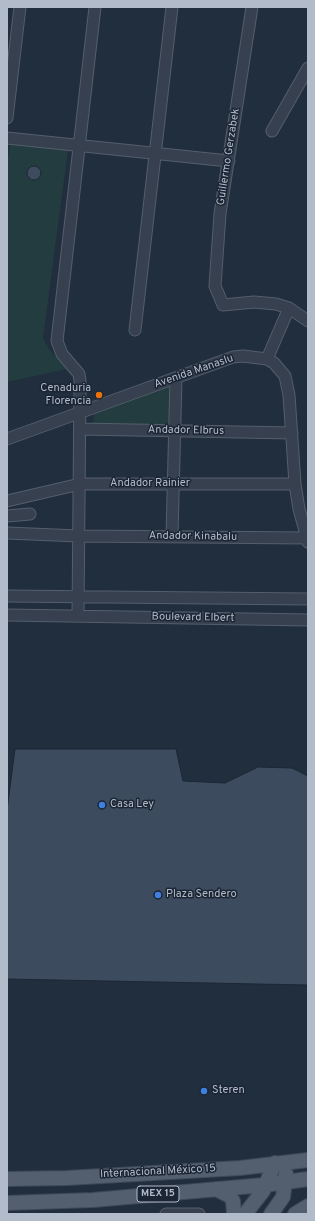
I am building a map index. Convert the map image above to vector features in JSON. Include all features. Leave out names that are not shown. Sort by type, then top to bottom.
[{"type":"main road","name":"Internacional México 15","points":[[7,1178],[67,1178],[240,1168],[308,1160]]},
{"type":"main road","points":[[271,1214],[282,1197],[290,1162]]},
{"type":"main road","points":[[245,1214],[263,1191],[264,1185],[275,1163]]},
{"type":"main road","name":"Internacional México 15","points":[[7,1203],[93,1200],[264,1185],[308,1179]]},
{"type":"main road","points":[[215,1189],[230,1196],[233,1201],[234,1214]]},
{"type":"main road","points":[[295,1214],[308,1206]]},
{"type":"street","points":[[7,118],[20,7]]},
{"type":"street","points":[[78,616],[80,484],[79,374],[62,354],[57,341],[78,145],[95,7]]},
{"type":"street","points":[[135,330],[172,7]]},
{"type":"street","name":"Guillermo Gerzabek","points":[[252,7],[220,214],[215,286],[223,305],[254,302],[276,304],[289,308]]},
{"type":"street","points":[[272,131],[308,68]]},
{"type":"street","points":[[7,138],[229,161]]},
{"type":"street","points":[[307,540],[299,509],[295,484],[290,395],[285,376],[274,363],[267,359],[289,308],[308,321]]},
{"type":"street","name":"Avenida Manaslu","points":[[7,439],[80,414],[233,357],[243,356],[267,359]]},
{"type":"street","points":[[172,536],[176,378]]},
{"type":"street","name":"Andador Elbrus","points":[[80,429],[292,433]]},
{"type":"street","name":"Andador Rainier","points":[[7,501],[80,484],[295,484]]},
{"type":"street","points":[[7,516],[30,514]]},
{"type":"street","name":"Andador Kinabalu","points":[[7,533],[79,536],[172,536],[307,540]]},
{"type":"street","name":"Boulevard Elbert","points":[[7,596],[308,599]]},
{"type":"street","name":"Boulevard Elbert","points":[[7,615],[308,620]]},
{"type":"street","points":[[166,1214],[199,1214]]},
{"type":"green space","points":[[10,144],[68,150],[43,338],[49,349],[67,369],[7,382],[7,167]]},
{"type":"green space","points":[[176,383],[175,425],[93,424],[94,413]]},
{"type":"building","points":[[34,166],[39,168],[41,173],[39,178],[34,180],[29,178],[27,173],[29,168]]},
{"type":"building","name":"Plaza Sendero","points":[[15,749],[176,749],[183,781],[225,783],[258,767],[292,768],[308,776],[308,985],[7,979],[7,810]]},
{"type":"place","name":"Cenaduria Florencia","points":[[99,395]]},
{"type":"place","name":"Casa Ley","points":[[102,805]]},
{"type":"place","name":"Plaza Sendero","points":[[158,895]]},
{"type":"place","name":"Steren","points":[[204,1091]]}]
